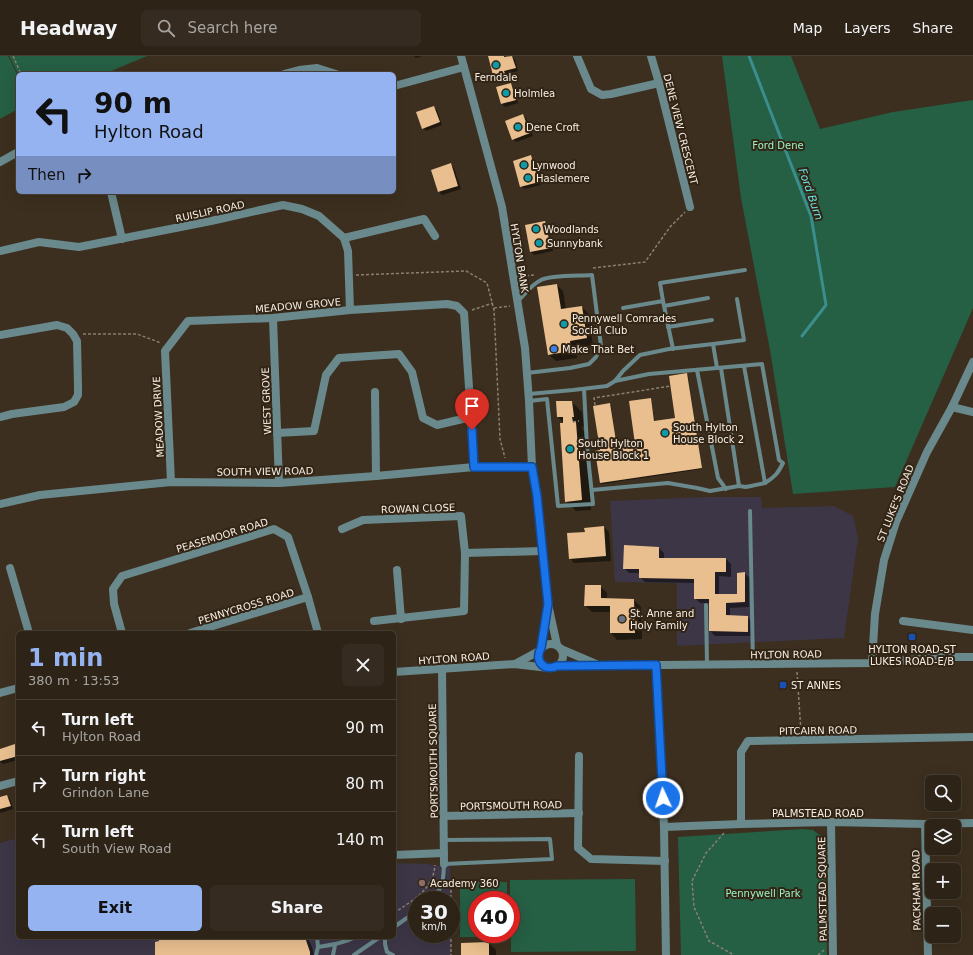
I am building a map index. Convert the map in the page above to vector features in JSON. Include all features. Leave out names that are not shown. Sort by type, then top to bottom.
[{"type":"street","name":"HYLTON BANK","points":[[461,56],[502,207],[525,348],[532,467],[537,496],[548,604]]},
{"type":"street","points":[[577,56],[590,89],[602,94],[611,94],[659,83]]},
{"type":"street","name":"DENE VIEW CRESCENT","points":[[651,56],[690,207]]},
{"type":"street","points":[[396,85],[464,67]]},
{"type":"street","points":[[292,72],[317,68],[330,72]]},
{"type":"street","points":[[0,162],[16,153]]},
{"type":"street","points":[[111,194],[122,239]]},
{"type":"street","name":"RUISLIP ROAD","points":[[0,251],[39,242],[79,247],[283,206],[302,209],[319,216],[344,238]]},
{"type":"street","points":[[350,310],[348,251],[344,238],[424,219],[435,236]]},
{"type":"street","name":"MEADOW GROVE","points":[[167,348],[188,321],[273,318],[350,310],[447,304],[457,306],[464,313]]},
{"type":"street","points":[[464,313],[472,417],[474,467]]},
{"type":"street","name":"WEST GROVE","points":[[273,318],[279,482]]},
{"type":"street","points":[[0,335],[57,326],[67,328],[77,341],[78,387],[78,395],[74,402],[64,407],[0,417]]},
{"type":"street","name":"MEADOW DRIVE","points":[[167,348],[171,482]]},
{"type":"street","points":[[277,433],[314,431],[326,375],[339,358],[399,354],[412,372],[423,418],[437,425],[472,417]]},
{"type":"street","name":"ST LUKE'S ROAD","points":[[872,663],[875,614],[884,560],[896,522],[927,452],[952,407],[973,362]]},
{"type":"street","points":[[374,392],[376,476]]},
{"type":"street","points":[[952,407],[973,412]]},
{"type":"street","name":"SOUTH VIEW ROAD","points":[[0,504],[40,495],[171,482],[279,482],[376,476],[474,467],[532,467]]},
{"type":"street","name":"ROWAN CLOSE","points":[[342,529],[363,520],[461,516],[465,553],[464,611],[374,621]]},
{"type":"street","name":"PEASEMOOR ROAD","points":[[121,631],[114,604],[113,589],[122,576],[274,528],[288,537],[317,631]]},
{"type":"street","points":[[465,553],[542,550]]},
{"type":"street","points":[[10,568],[28,631]]},
{"type":"street","points":[[397,570],[401,618]]},
{"type":"street","name":"PENNYCROSS ROAD","points":[[197,631],[308,597]]},
{"type":"street","points":[[548,604],[559,647],[563,656],[560,664],[553,667],[542,664],[538,656],[548,604]]},
{"type":"street","points":[[904,621],[973,630]]},
{"type":"street","points":[[540,650],[546,644],[553,644],[559,647]]},
{"type":"street","name":"HYLTON ROAD","points":[[559,647],[599,665]]},
{"type":"street","name":"HYLTON ROAD","points":[[514,664],[540,650]]},
{"type":"street","name":"HYLTON ROAD","points":[[396,672],[514,664],[553,667],[599,665],[872,663],[945,657],[973,657]]},
{"type":"street","points":[[656,665],[664,827],[666,955]]},
{"type":"street","name":"PORTSMOUTH SQUARE","points":[[442,669],[444,864]]},
{"type":"street","points":[[0,693],[16,689]]},
{"type":"street","name":"PITCAIRN ROAD","points":[[741,824],[741,752],[748,741],[973,738]]},
{"type":"street","points":[[579,756],[578,848],[590,859],[665,861]]},
{"type":"street","points":[[0,786],[16,782]]},
{"type":"street","name":"PORTSMOUTH ROAD","points":[[444,816],[579,813]]},
{"type":"street","name":"PALMSTEAD ROAD","points":[[664,827],[831,822],[925,824]]},
{"type":"street","name":"PALMSTEAD SQUARE","points":[[831,822],[833,955]]},
{"type":"street","name":"PALMSTEAD ROAD","points":[[961,823],[973,823]]},
{"type":"street","points":[[396,855],[444,853]]},
{"type":"street","name":"PACKHAM ROAD","points":[[926,855],[928,955]]},
{"type":"lane","points":[[673,349],[660,283],[745,270]]},
{"type":"lane","points":[[517,303],[533,285],[542,279],[592,275],[601,346],[596,357],[589,364],[570,368],[527,373]]},
{"type":"lane","points":[[623,308],[708,298]]},
{"type":"lane","points":[[616,381],[623,371],[640,355],[673,349],[744,340],[737,299]]},
{"type":"lane","points":[[668,327],[712,320]]},
{"type":"lane","points":[[713,344],[719,368],[739,486]]},
{"type":"lane","points":[[529,397],[607,386],[616,381],[649,374],[762,364],[779,460],[783,463],[778,473],[771,479],[765,483],[746,487],[739,486],[710,491],[668,483],[592,490]]},
{"type":"lane","points":[[744,366],[765,483]]},
{"type":"lane","points":[[698,370],[718,478],[726,489]]},
{"type":"lane","points":[[529,397],[547,399],[558,506],[593,504],[587,447],[584,389]]},
{"type":"lane","points":[[750,511],[753,664]]},
{"type":"lane","points":[[706,605],[707,664]]},
{"type":"lane","points":[[439,891],[442,884],[444,864],[552,859],[550,839],[444,840]]},
{"type":"lane","points":[[396,926],[408,917]]},
{"type":"lane","points":[[316,955],[318,947],[317,939]]},
{"type":"lane","points":[[318,947],[335,945],[352,939]]},
{"type":"lane","points":[[354,955],[377,939]]},
{"type":"lane","points":[[385,939],[387,952],[393,955]]},
{"type":"lane","points":[[333,955],[335,945]]},
{"type":"path","points":[[13,56],[20,72]]},
{"type":"path","points":[[591,268],[645,262],[670,227],[690,207]]},
{"type":"path","points":[[513,277],[537,274]]},
{"type":"path","points":[[464,313],[492,303]]},
{"type":"path","points":[[494,308],[517,303]]},
{"type":"path","points":[[73,334],[137,334],[167,348]]},
{"type":"path","points":[[595,405],[594,398],[671,386]]},
{"type":"path","points":[[796,663],[802,740]]},
{"type":"path","points":[[732,824],[706,853],[692,881],[694,907],[709,941],[734,955]]},
{"type":"path","points":[[396,912],[423,893],[433,878],[435,866],[433,853]]},
{"type":"path","points":[[450,878],[451,891]]},
{"type":"path","points":[[451,943],[451,955]]},
{"type":"shaded area","points":[[707,497],[761,497],[762,508],[834,506],[853,516],[858,538],[844,638],[677,646],[677,583],[615,582],[610,501]]},
{"type":"shaded area","name":"Academy 360","points":[[16,839],[16,939],[396,939],[396,863],[439,866],[450,864],[451,891],[408,891],[408,943],[451,943],[451,955],[0,955],[0,843]]},
{"type":"green space","points":[[0,56],[8,56],[16,72],[16,110],[0,119]]},
{"type":"green space","points":[[9,56],[147,56],[109,72],[17,72]]},
{"type":"green space","name":"Ford Dene","points":[[722,56],[791,56],[820,129],[893,112],[973,100],[973,308],[895,487],[793,494],[770,350],[741,198]]},
{"type":"green space","name":"Pennywell Park","points":[[803,829],[813,830],[824,838],[827,955],[681,955],[678,837]]},
{"type":"green space","points":[[635,879],[636,951],[511,952],[511,943],[520,943],[520,891],[510,891],[510,880]]},
{"type":"green space","points":[[460,882],[507,882],[507,891],[468,891],[468,937],[460,937]]},
{"type":"building","points":[[488,56],[512,56],[516,68],[504,71],[506,76],[494,79]]},
{"type":"building","name":"Holmlea","points":[[511,83],[516,100],[501,104],[496,87]]},
{"type":"building","points":[[434,106],[440,122],[422,129],[416,112]]},
{"type":"building","name":"Dene Croft","points":[[523,114],[530,133],[512,140],[505,121]]},
{"type":"building","points":[[531,155],[539,182],[520,187],[513,161]]},
{"type":"building","points":[[451,163],[458,186],[438,192],[431,170]]},
{"type":"building","points":[[545,221],[551,248],[530,252],[525,225]]},
{"type":"building","name":"Pennywell Comrades Social Club","points":[[557,284],[561,309],[582,306],[587,338],[570,341],[571,351],[548,355],[537,287]]},
{"type":"building","name":"South Hylton House Block 2","points":[[687,373],[702,468],[600,483],[595,451],[600,450],[593,406],[610,403],[617,447],[635,444],[629,401],[651,398],[654,421],[675,418],[669,376]]},
{"type":"building","name":"South Hylton House Block 1","points":[[556,401],[572,401],[574,417],[572,417],[573,422],[576,422],[582,500],[565,502],[560,423],[563,423],[563,417],[557,417]]},
{"type":"building","points":[[604,526],[606,556],[569,559],[567,533],[585,532],[584,528]]},
{"type":"building","points":[[624,545],[659,547],[659,558],[726,558],[726,572],[715,572],[715,594],[737,594],[737,573],[745,572],[745,602],[726,603],[726,615],[748,616],[748,632],[709,631],[709,599],[694,599],[694,579],[639,578],[639,569],[623,569]]},
{"type":"building","name":"St. Anne and Holy Family","points":[[585,585],[601,585],[601,598],[634,599],[635,633],[610,633],[610,606],[584,606]]},
{"type":"building","points":[[15,744],[16,757],[0,761],[0,749]]},
{"type":"building","points":[[7,795],[11,806],[0,809],[0,797]]},
{"type":"building","points":[[159,939],[306,939],[310,955],[155,955],[155,942],[159,941]]},
{"type":"building","points":[[461,943],[489,943],[489,955],[461,955]]},
{"type":"waterway","name":"Ford Burn","points":[[749,56],[811,216],[826,305],[802,336]]},
{"type":"place","name":"Ferndale","points":[[496,65]]},
{"type":"place","name":"Holmlea","points":[[506,93]]},
{"type":"place","name":"Dene Croft","points":[[518,127]]},
{"type":"place","name":"Lynwood","points":[[524,165]]},
{"type":"place","name":"Haslemere","points":[[528,178]]},
{"type":"place","name":"Woodlands","points":[[536,229]]},
{"type":"place","name":"Sunnybank","points":[[539,243]]},
{"type":"place","name":"Pennywell Comrades Social Club","points":[[564,324]]},
{"type":"place","name":"Make That Bet","points":[[554,349]]},
{"type":"place","name":"South Hylton House Block 2","points":[[665,433]]},
{"type":"place","name":"South Hylton House Block 1","points":[[570,449]]},
{"type":"place","name":"St. Anne and Holy Family","points":[[622,619]]},
{"type":"place","name":"HYLTON ROAD-ST LUKES ROAD-E/B","points":[[912,637]]},
{"type":"place","name":"ST ANNES","points":[[783,685]]},
{"type":"place","name":"Academy 360","points":[[422,883]]},
{"type":"route","points":[[472,430],[474,467],[532,467],[537,496],[548,604],[541,648],[538,656],[542,664],[549,668],[554,668],[557,666],[656,665],[663,798]]}]
